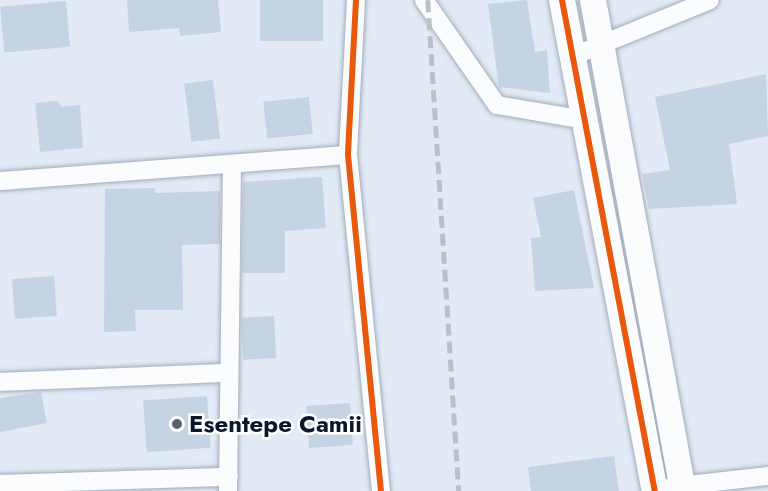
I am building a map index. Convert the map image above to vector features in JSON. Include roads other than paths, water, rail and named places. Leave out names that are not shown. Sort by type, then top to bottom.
[{"type":"street","points":[[356,0],[348,155],[381,491]]},
{"type":"street","points":[[424,0],[497,105],[585,120]]},
{"type":"street","points":[[562,0],[655,490],[768,476]]},
{"type":"street","points":[[593,0],[683,488]]},
{"type":"street","points":[[571,57],[601,48],[710,0]]},
{"type":"street","points":[[0,181],[348,155]]},
{"type":"street","points":[[0,484],[229,484],[227,373],[232,165]]},
{"type":"street","points":[[0,382],[227,373]]},
{"type":"railway","points":[[428,0],[459,491]]},
{"type":"place","name":"Esentepe Camii","points":[[177,424]]}]
